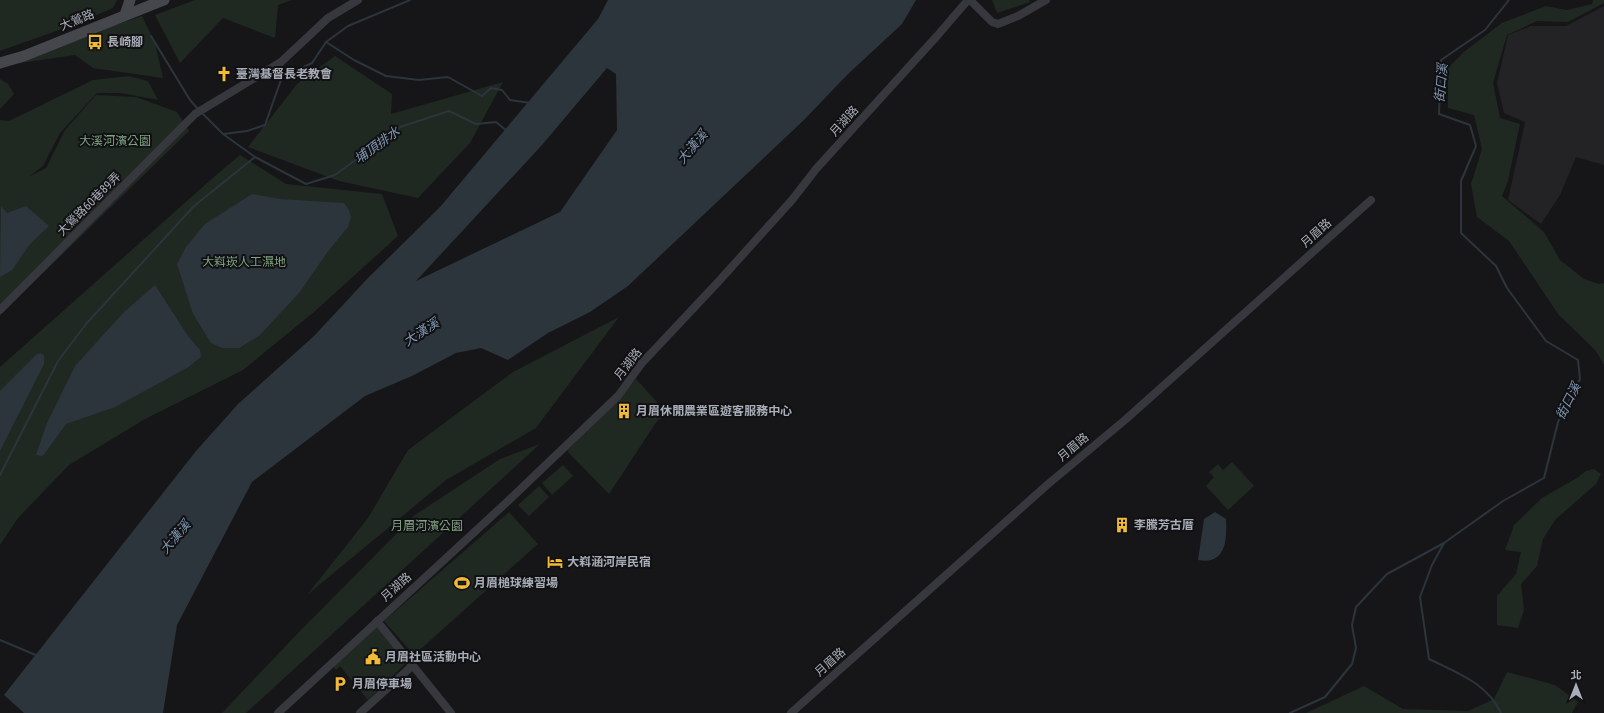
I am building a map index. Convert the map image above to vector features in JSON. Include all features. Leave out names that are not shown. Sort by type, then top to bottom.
[{"type":"street","points":[[125,15],[130,0]]},
{"type":"street","name":"大鶯路","points":[[0,63],[24,56],[164,0]]},
{"type":"street","name":"大鶯路60巷89弄","points":[[0,310],[195,114],[281,62],[328,18],[358,0]]},
{"type":"street","points":[[969,0],[992,22],[998,24],[1018,16],[1046,0]]},
{"type":"street","name":"月湖路","points":[[278,713],[377,620],[507,502],[618,396],[642,363],[792,200],[816,169],[969,0]]},
{"type":"street","name":"月眉路","points":[[791,713],[1012,515],[1125,420],[1371,200]]},
{"type":"street","points":[[377,620],[412,666],[451,713]]},
{"type":"street","points":[[360,713],[412,666]]},
{"type":"shaded area","points":[[1604,6],[1604,165],[1576,157],[1560,195],[1541,224],[1508,200],[1525,122],[1504,113],[1497,83],[1508,35],[1531,26],[1566,26]]},
{"type":"green space","points":[[0,0],[117,0],[113,8],[73,25],[0,51]]},
{"type":"green space","points":[[195,0],[292,0],[278,5],[275,38],[223,18],[180,63],[155,15]]},
{"type":"green space","points":[[992,0],[1029,0],[1030,2],[997,13]]},
{"type":"green space","points":[[1593,0],[1604,0],[1604,3],[1568,22],[1537,21],[1507,35],[1493,83],[1500,118],[1520,124],[1508,181],[1502,196],[1544,232],[1560,260],[1584,279],[1599,284],[1604,283],[1604,365],[1596,351],[1558,314],[1509,241],[1477,217],[1471,184],[1482,149],[1474,115],[1448,108],[1448,68],[1465,51],[1502,23],[1546,6],[1567,10],[1592,4]]},
{"type":"green space","points":[[142,16],[155,43],[163,78],[93,68],[75,55],[20,63],[109,27]]},
{"type":"green space","points":[[335,56],[392,94],[391,114],[503,82],[470,143],[418,198],[339,181],[248,147],[297,84]]},
{"type":"green space","name":"大溪河濱公園","points":[[129,76],[148,81],[158,100],[121,93],[97,93],[60,133],[43,166],[28,177],[46,168],[65,130],[96,95],[136,97],[177,112],[189,131],[0,315],[0,120],[9,121],[93,80]]},
{"type":"green space","points":[[0,79],[8,84],[14,94],[0,109]]},
{"type":"green space","name":"大嵙崁人工濕地","points":[[240,155],[286,184],[382,194],[398,236],[314,312],[243,370],[145,419],[69,465],[18,518],[0,545],[0,367]]},
{"type":"green space","points":[[619,317],[536,428],[446,480],[307,595],[368,518],[408,450],[513,372]]},
{"type":"green space","points":[[636,379],[667,413],[657,421],[609,494],[567,451]]},
{"type":"green space","name":"月眉河濱公園","points":[[540,444],[246,713],[222,713],[300,631],[415,515],[500,459]]},
{"type":"green space","points":[[1232,462],[1254,486],[1228,510],[1206,486],[1214,477],[1209,472],[1218,464],[1223,470]]},
{"type":"green space","points":[[563,465],[573,476],[552,495],[542,483]]},
{"type":"green space","points":[[1594,469],[1601,474],[1596,484],[1555,520],[1543,539],[1537,566],[1521,584],[1524,610],[1518,628],[1497,625],[1497,596],[1516,574],[1521,552],[1505,550],[1514,525],[1542,498],[1577,478],[1586,471]]},
{"type":"green space","points":[[539,486],[549,497],[529,516],[518,505]]},
{"type":"green space","name":"月眉槌球練習場","points":[[509,512],[538,544],[414,655],[384,621]]},
{"type":"green space","points":[[377,622],[409,660],[368,700],[340,666],[336,670],[331,664]]},
{"type":"green space","points":[[1507,672],[1555,685],[1578,702],[1572,713],[1306,713],[1364,686],[1403,709],[1468,711],[1494,699]]},
{"type":"water","name":"大漢溪","points":[[608,0],[916,0],[902,24],[847,75],[804,120],[628,286],[590,312],[548,333],[508,360],[481,348],[456,353],[412,376],[365,396],[252,482],[177,625],[163,713],[24,713],[4,695],[196,451],[238,404],[314,336],[367,279],[440,207],[598,19]],"holes":[[[607,68],[616,74],[617,130],[560,212],[416,281],[542,145]]]},
{"type":"water","points":[[252,194],[280,199],[344,203],[349,210],[351,217],[348,227],[329,250],[299,293],[259,336],[239,348],[222,348],[211,343],[193,314],[177,264],[186,247],[205,224]]},
{"type":"water","points":[[1,206],[7,213],[26,206],[49,226],[30,244],[12,270],[0,277]]},
{"type":"water","points":[[155,285],[188,336],[200,350],[201,357],[187,368],[115,407],[66,424],[43,456],[36,455],[47,423],[75,366],[124,312]]},
{"type":"water","points":[[41,353],[44,356],[44,364],[0,451],[0,391],[36,355]]},
{"type":"water","points":[[1215,512],[1226,519],[1226,535],[1223,549],[1214,559],[1207,561],[1198,560],[1204,519]]},
{"type":"waterway","points":[[224,134],[247,131],[265,125],[282,77],[312,63],[326,42],[348,26],[410,0]]},
{"type":"waterway","name":"街口溪","points":[[1501,713],[1488,694],[1479,686],[1460,674],[1429,659],[1420,597],[1432,565],[1444,543],[1503,501],[1544,478],[1558,422],[1580,379],[1578,360],[1546,341],[1507,288],[1496,266],[1461,233],[1461,181],[1476,146],[1470,125],[1439,114],[1441,60],[1485,30],[1509,0]]},
{"type":"waterway","name":"埔頂排水","points":[[151,36],[190,100],[198,109]]},
{"type":"waterway","points":[[326,42],[354,60],[386,76],[419,80],[448,77],[482,96],[491,88],[502,90],[510,100],[530,103]]},
{"type":"waterway","name":"埔頂排水","points":[[201,112],[223,134],[255,157],[306,184],[335,175],[400,127],[449,111],[476,124],[496,122],[507,131]]},
{"type":"waterway","points":[[0,475],[58,361],[86,324],[194,206],[255,157]]},
{"type":"waterway","points":[[1290,713],[1325,697],[1352,664],[1356,648],[1352,625],[1356,607],[1387,574],[1444,543]]},
{"type":"waterway","points":[[0,640],[38,656]]},
{"type":"place","name":"長崎腳","points":[[95,42]]},
{"type":"place","name":"臺灣基督長老教會","points":[[224,74]]},
{"type":"place","name":"月眉休閒農業區遊客服務中心","points":[[624,411]]},
{"type":"place","name":"李騰芳古厝","points":[[1122,525]]},
{"type":"place","name":"大嵙涵河岸民宿","points":[[555,562]]},
{"type":"place","name":"月眉槌球練習場","points":[[462,583]]},
{"type":"place","name":"月眉社區活動中心","points":[[373,657]]},
{"type":"place","name":"月眉停車場","points":[[340,684]]}]
